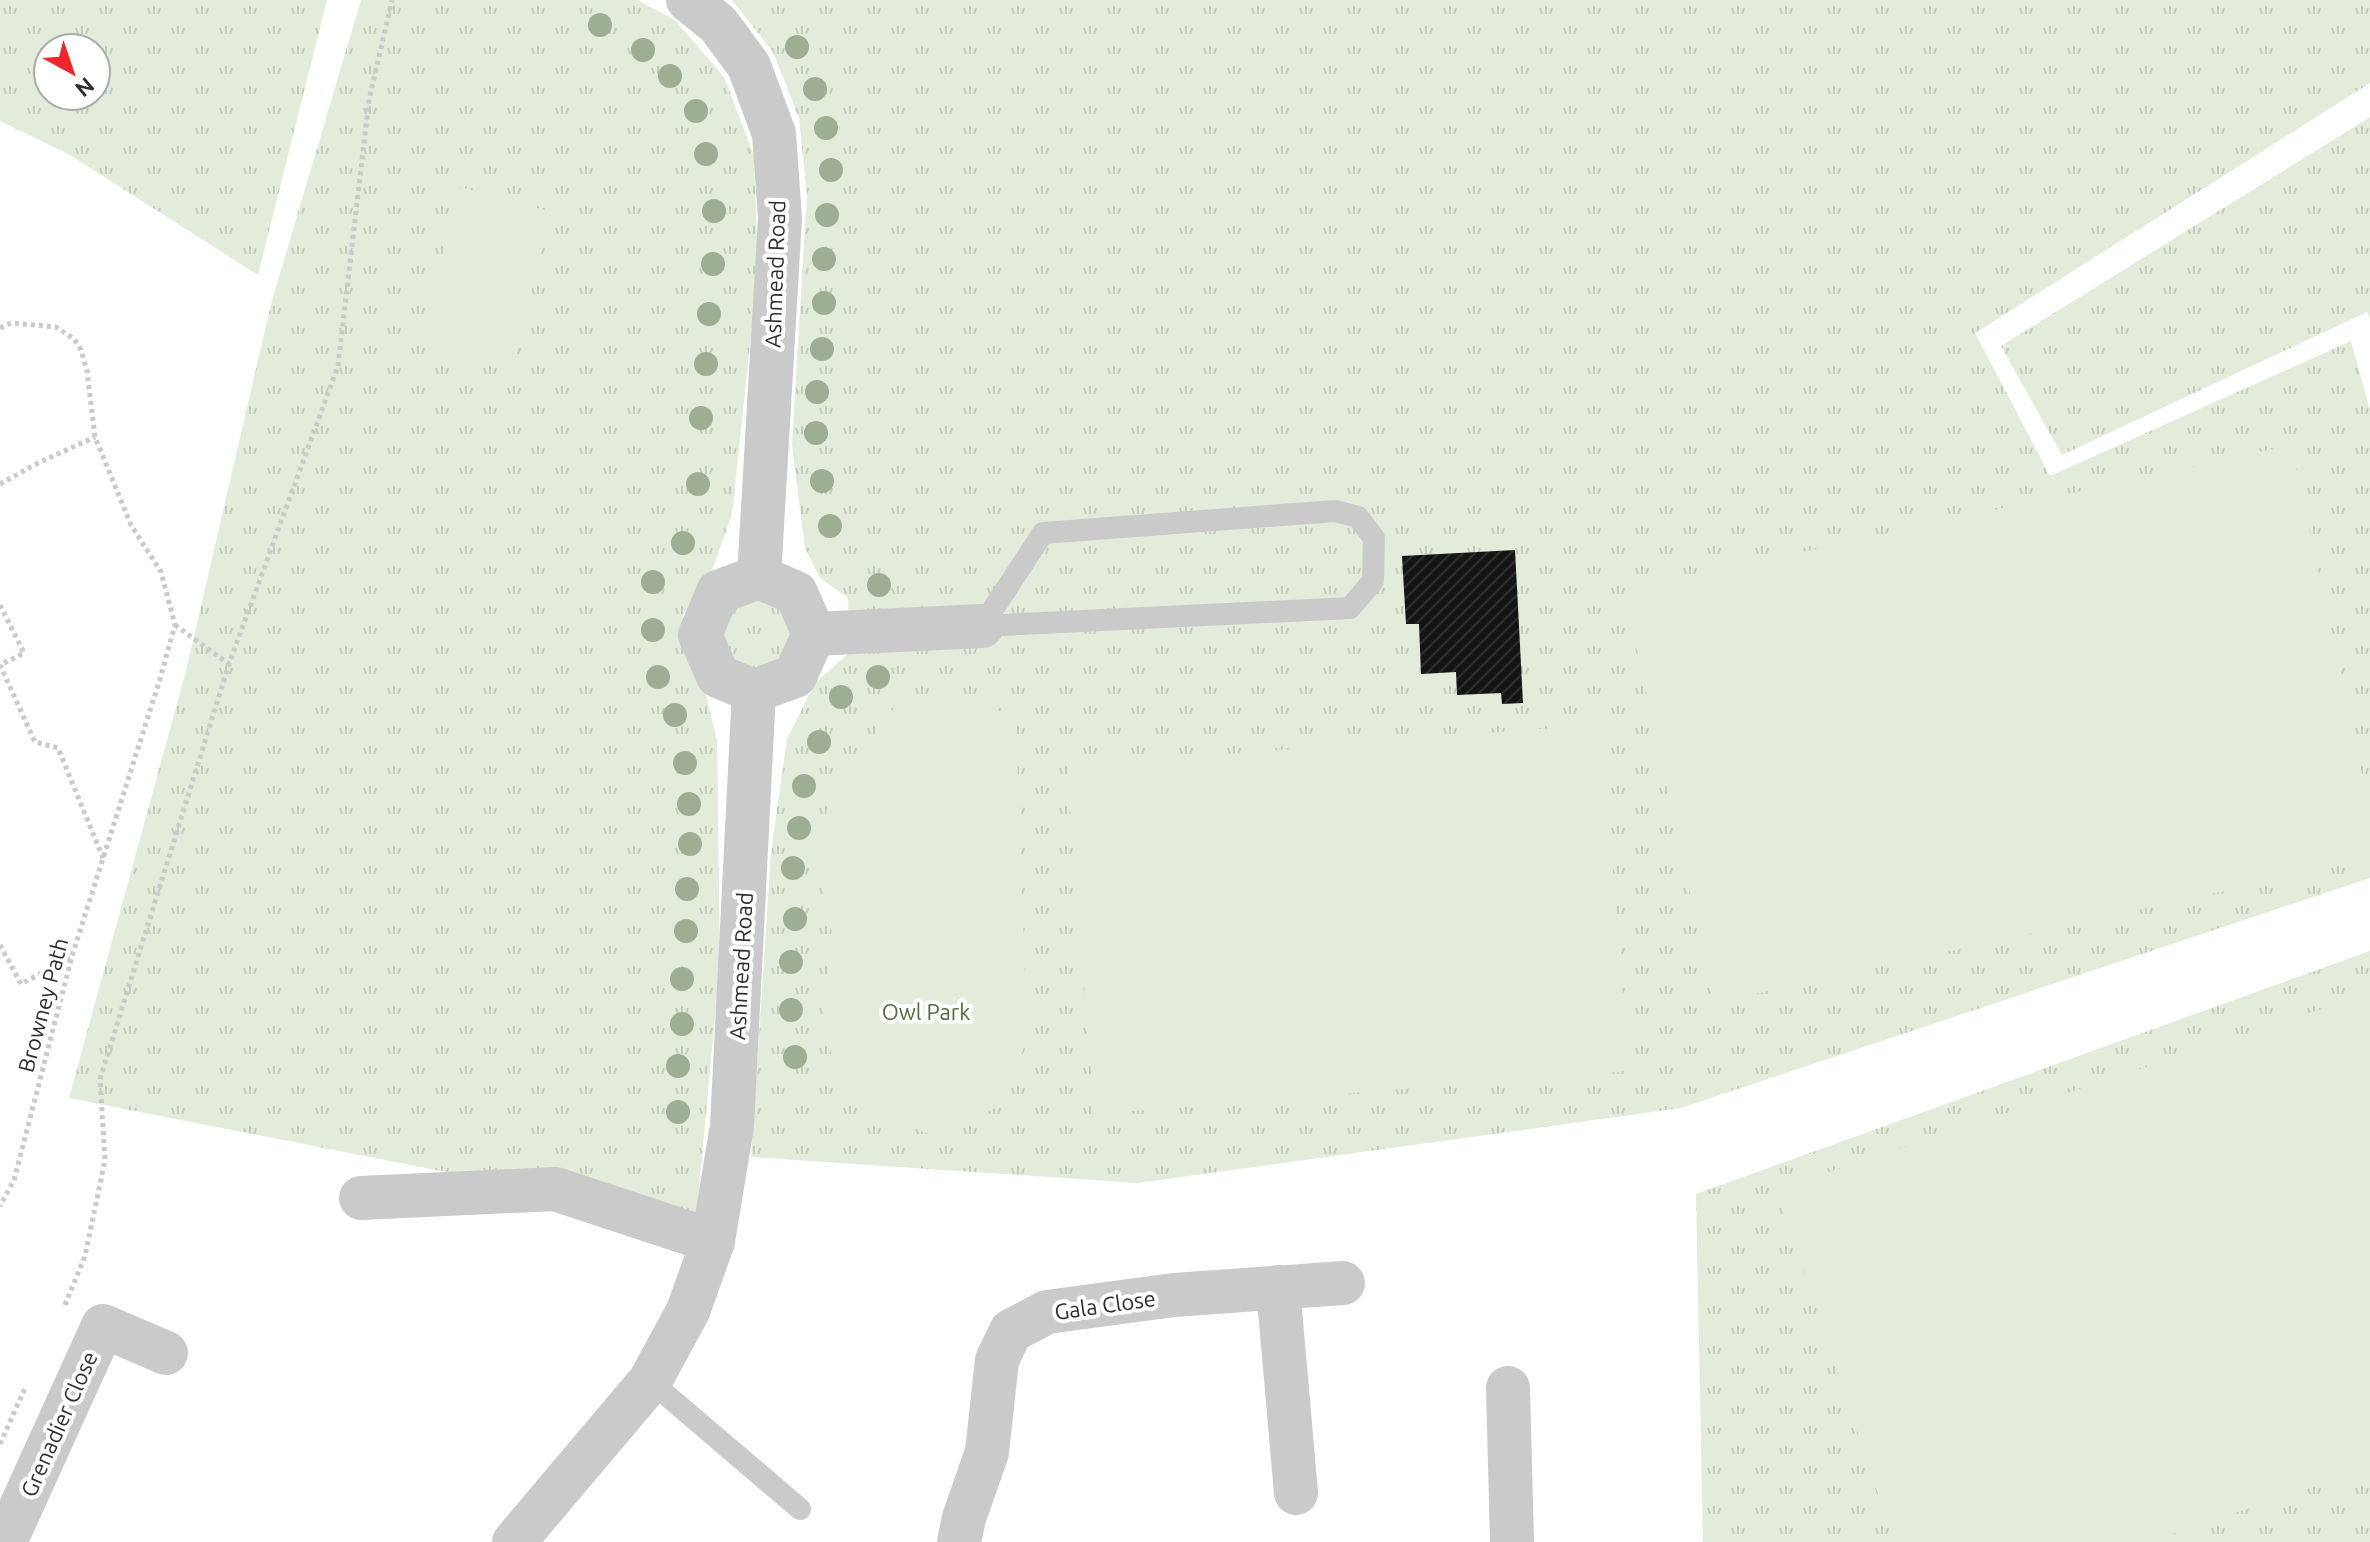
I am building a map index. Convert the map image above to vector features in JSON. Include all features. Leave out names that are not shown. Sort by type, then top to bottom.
[{"type":"street","name":"Ashmead Road","points":[[688,0],[718,24],[749,66],[774,134],[780,218],[759,577]]},
{"type":"street","points":[[759,577],[796,593],[814,634],[795,676],[754,691],[718,676],[700,635],[718,592],[759,577]]},
{"type":"street","points":[[814,634],[982,626]]},
{"type":"street","name":"Ashmead Road","points":[[514,1542],[650,1381],[688,1311],[713,1241],[732,1126],[754,691]]},
{"type":"street","points":[[361,1198],[555,1189],[713,1241]]},
{"type":"street","name":"Gala Close","points":[[959,1542],[987,1452],[997,1360],[1011,1331],[1047,1312],[1174,1295],[1343,1283]]},
{"type":"street","points":[[1278,1287],[1296,1493]]},
{"type":"street","name":"Grenadier Close","points":[[5,1542],[103,1326],[166,1353]]},
{"type":"street","points":[[1508,1388],[1512,1542]]},
{"type":"lane","points":[[1335,511],[1358,517],[1374,538],[1373,581],[1350,608],[982,626],[1043,533],[1335,511]]},
{"type":"lane","points":[[650,1381],[800,1509]]},
{"type":"path","points":[[64,1306],[85,1256],[105,1160],[100,1079],[229,664],[338,366],[369,100],[392,0]]},
{"type":"path","points":[[0,328],[11,323],[56,327],[74,339],[87,371],[95,437],[131,525],[161,572],[175,625],[229,664]]},
{"type":"path","points":[[0,484],[95,437]]},
{"type":"path","points":[[0,605],[24,653],[0,665],[35,742],[58,748],[103,858]]},
{"type":"path","name":"Browney Path","points":[[0,1206],[14,1180],[72,956],[175,625]]},
{"type":"path","points":[[0,945],[21,984],[72,956]]},
{"type":"path","points":[[0,1444],[29,1380]]},
{"type":"green space","points":[[0,0],[327,0],[258,275],[70,155],[0,121]]},
{"type":"green space","points":[[361,0],[637,0],[675,20],[724,77],[754,156],[758,269],[732,514],[713,568],[683,615],[683,645],[705,691],[717,740],[720,963],[696,1221],[69,1098],[186,671],[271,304]]},
{"type":"green space","points":[[732,0],[2370,0],[2370,83],[1975,333],[2050,476],[2351,341],[2370,410],[2370,878],[1681,1108],[1138,1183],[751,1157],[771,853],[787,739],[815,683],[849,653],[848,598],[820,578],[805,548],[792,445],[807,196],[799,118],[773,52]]},
{"type":"green space","points":[[2370,117],[2370,319],[2367,312],[2062,455],[2001,346]]},
{"type":"green space","points":[[460,187],[552,212],[511,368],[419,343]]},
{"type":"green space","points":[[2291,445],[2370,811],[2370,859],[1714,1003],[1624,591]]},
{"type":"green space","points":[[736,600],[784,601],[796,647],[766,671],[741,666],[723,646],[722,621]]},
{"type":"green space","name":"Owl Park","points":[[989,701],[1016,727],[1027,1038],[1005,1102],[943,1139],[846,1103],[823,1025],[833,939],[817,853],[831,791],[899,702]]},
{"type":"green space","points":[[1601,724],[1629,1071],[1094,1114],[1067,767]]},
{"type":"green space","points":[[2370,951],[2370,1542],[1703,1542],[1696,1194]]},
{"type":"green space","points":[[2370,993],[2370,1468],[2148,1542],[1894,1542],[1777,1189]]},
{"type":"building","points":[[1515,550],[1523,703],[1502,704],[1501,693],[1457,695],[1456,672],[1421,674],[1419,624],[1406,624],[1402,556]]}]
